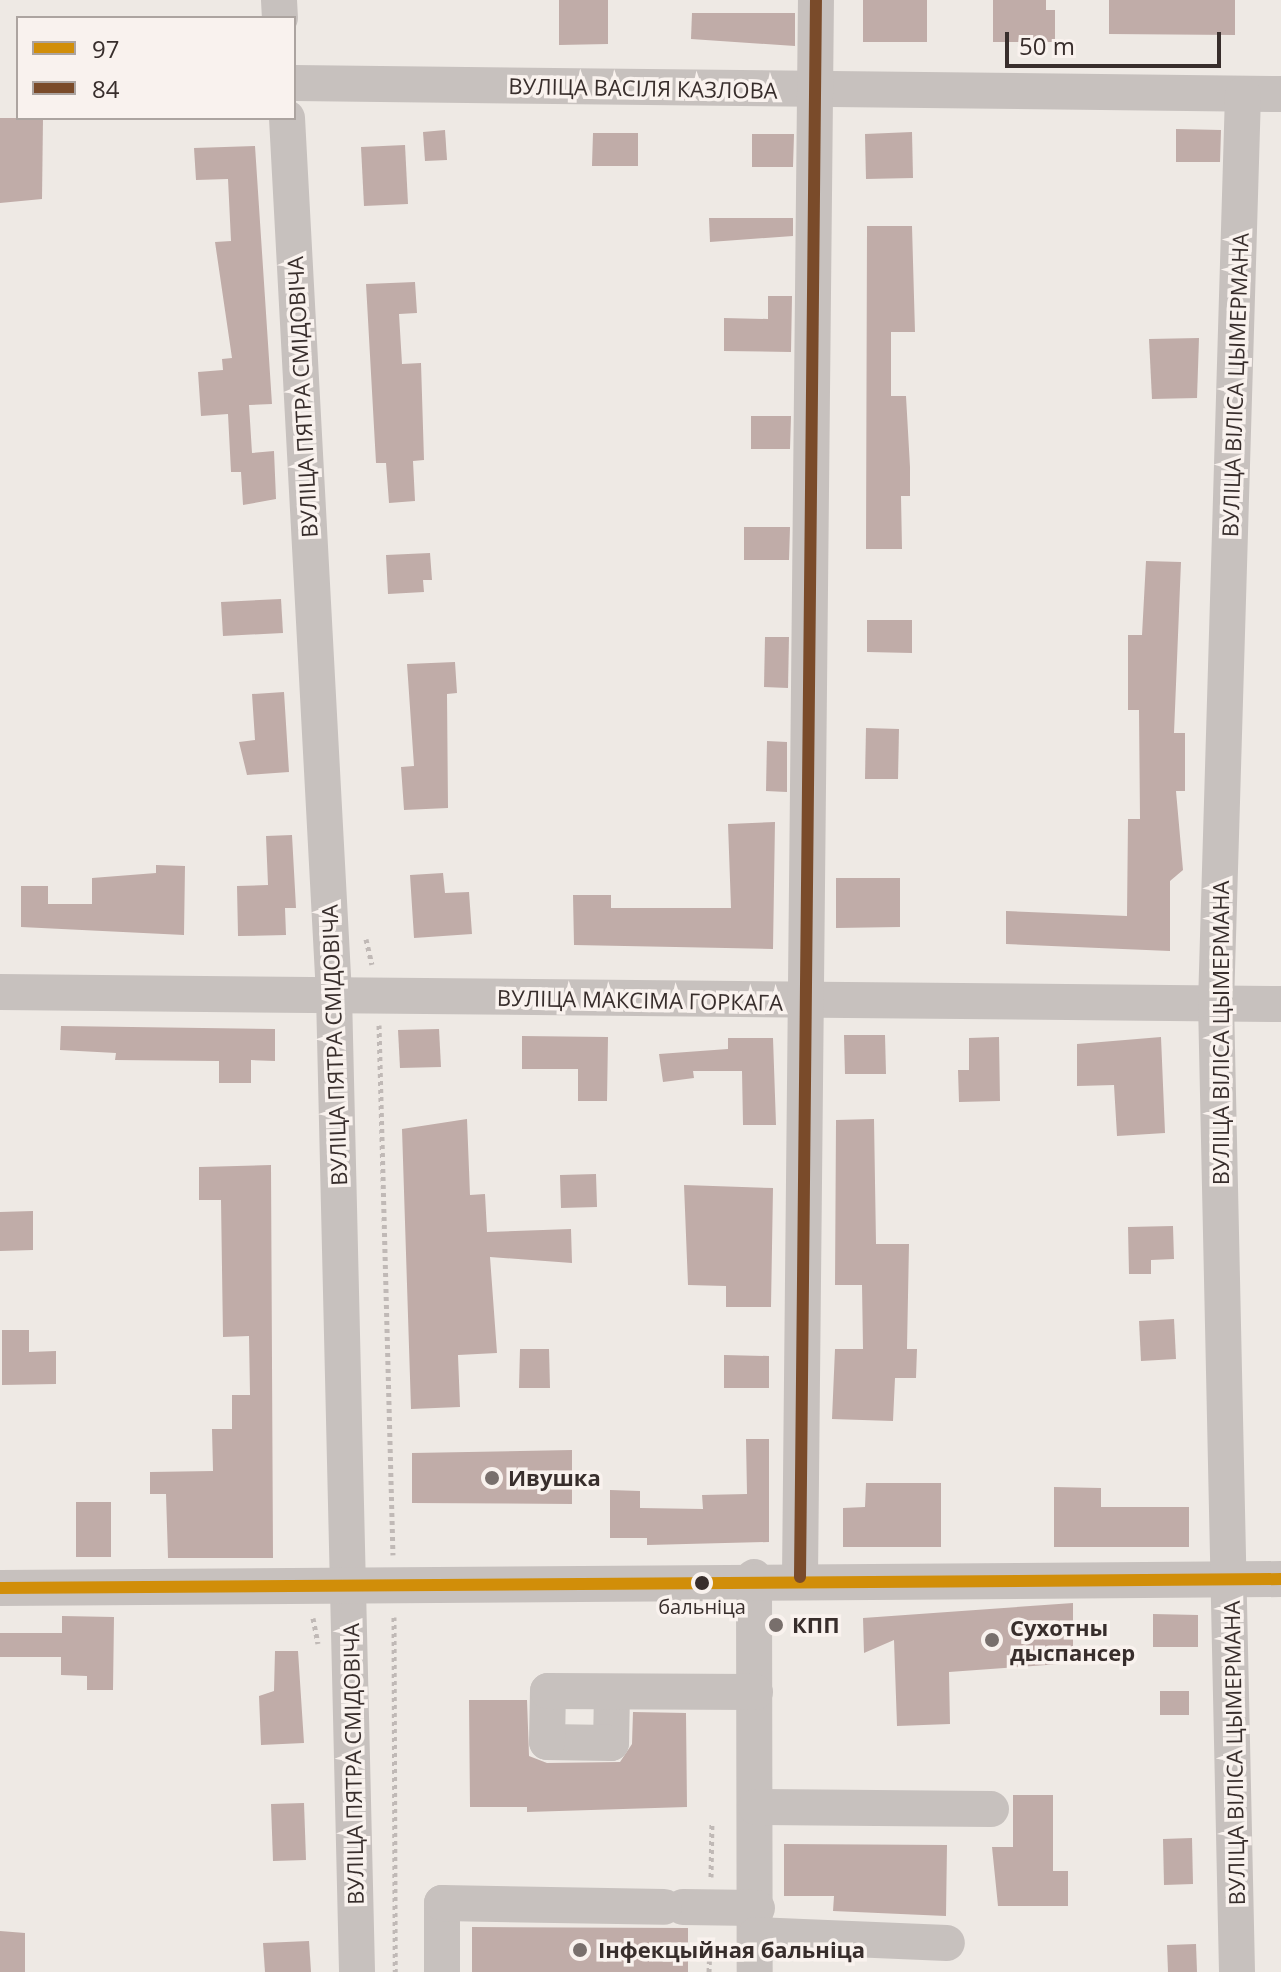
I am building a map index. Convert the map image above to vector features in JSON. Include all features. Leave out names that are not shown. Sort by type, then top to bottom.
[{"type":"street","points":[[800,1577],[816,0]]},
{"type":"street","name":"ВУЛІЦА ВАСІЛЯ КАЗЛОВА","points":[[296,83],[1281,94]]},
{"type":"street","name":"ВУЛІЦА ВІЛІСА ЦЫМЕРМАНА","points":[[1237,1972],[1232,1579],[1216,1004],[1243,94]]},
{"type":"street","name":"ВУЛІЦА ПЯТРА СМІДОВІЧА","points":[[287,120],[334,995],[357,1972]]},
{"type":"street","name":"ВУЛІЦА МАКСІМА ГОРКАГА","points":[[0,992],[804,1004],[1281,1004]]},
{"type":"street","points":[[754,1577],[755,1972]]},
{"type":"street","points":[[0,1588],[754,1577],[1281,1579]]},
{"type":"street","points":[[612,1692],[755,1692]]},
{"type":"street","points":[[756,1807],[991,1809]]},
{"type":"street","points":[[442,1972],[442,1903],[674,1907],[756,1922],[947,1943]]},
{"type":"path","points":[[379,1021],[393,1562]]},
{"type":"path","points":[[313,1606],[314,1644]]},
{"type":"path","points":[[394,1611],[395,1972]]},
{"type":"building","points":[[559,0],[608,0],[608,44],[559,45]]},
{"type":"building","points":[[863,0],[927,0],[927,42],[863,42]]},
{"type":"building","points":[[993,0],[1046,0],[1046,10],[1055,10],[1055,42],[993,42]]},
{"type":"building","points":[[1109,0],[1235,0],[1235,35],[1109,34]]},
{"type":"building","points":[[692,13],[795,13],[795,46],[691,39]]},
{"type":"building","points":[[0,118],[43,120],[42,199],[0,203]]},
{"type":"building","points":[[1176,129],[1221,130],[1220,162],[1176,162]]},
{"type":"building","points":[[445,130],[447,160],[425,161],[423,132]]},
{"type":"building","points":[[912,132],[913,178],[866,179],[865,134]]},
{"type":"building","points":[[593,133],[638,133],[638,166],[592,166]]},
{"type":"building","points":[[752,134],[794,134],[793,167],[752,167]]},
{"type":"building","points":[[405,145],[408,204],[364,206],[361,147]]},
{"type":"building","points":[[255,146],[272,404],[249,405],[252,453],[274,451],[276,499],[243,505],[241,472],[231,472],[228,414],[201,416],[198,372],[223,370],[222,359],[232,358],[215,242],[231,241],[228,179],[196,180],[194,148]]},
{"type":"building","points":[[709,218],[793,218],[793,236],[710,242]]},
{"type":"building","points":[[867,226],[912,226],[915,332],[891,332],[891,396],[906,396],[910,467],[910,496],[901,496],[902,549],[866,549]]},
{"type":"building","points":[[415,282],[417,313],[399,314],[402,364],[421,363],[424,460],[413,461],[415,501],[389,503],[386,463],[376,463],[366,284]]},
{"type":"building","points":[[768,296],[792,296],[791,352],[724,351],[724,318],[768,319]]},
{"type":"building","points":[[1199,338],[1197,398],[1152,399],[1149,339]]},
{"type":"building","points":[[751,416],[791,416],[790,449],[751,449]]},
{"type":"building","points":[[744,527],[790,527],[789,560],[744,560]]},
{"type":"building","points":[[430,553],[432,580],[423,580],[424,592],[388,594],[386,555]]},
{"type":"building","points":[[1146,561],[1181,562],[1174,733],[1185,733],[1185,791],[1176,791],[1183,870],[1170,881],[1170,951],[1006,944],[1006,911],[1127,916],[1128,819],[1140,819],[1139,710],[1128,710],[1128,635],[1142,635]]},
{"type":"building","points":[[281,599],[283,633],[223,636],[221,602]]},
{"type":"building","points":[[867,620],[912,620],[912,653],[867,652]]},
{"type":"building","points":[[765,637],[789,637],[788,688],[764,687]]},
{"type":"building","points":[[455,662],[457,693],[447,694],[448,808],[404,810],[401,767],[414,766],[407,664]]},
{"type":"building","points":[[284,692],[289,772],[247,775],[239,742],[255,740],[252,694]]},
{"type":"building","points":[[866,728],[899,729],[898,779],[865,779]]},
{"type":"building","points":[[767,741],[787,742],[787,792],[766,791]]},
{"type":"building","points":[[775,822],[773,949],[574,945],[573,895],[611,895],[611,908],[731,908],[728,824]]},
{"type":"building","points":[[292,835],[296,908],[285,908],[286,935],[238,936],[237,886],[268,885],[266,836]]},
{"type":"building","points":[[156,865],[185,866],[184,935],[21,927],[21,886],[48,886],[48,904],[92,904],[92,878],[156,873]]},
{"type":"building","points":[[443,873],[445,893],[469,892],[472,934],[414,938],[410,875]]},
{"type":"building","points":[[836,878],[900,878],[900,927],[836,928]]},
{"type":"building","points":[[61,1026],[275,1029],[275,1061],[251,1060],[251,1083],[219,1083],[219,1061],[115,1060],[116,1053],[60,1050]]},
{"type":"building","points":[[439,1029],[441,1067],[400,1068],[398,1030]]},
{"type":"building","points":[[844,1035],[885,1035],[886,1074],[845,1074]]},
{"type":"building","points":[[522,1036],[608,1037],[607,1101],[578,1101],[578,1069],[522,1069]]},
{"type":"building","points":[[999,1037],[1000,1101],[959,1102],[958,1070],[969,1070],[969,1038]]},
{"type":"building","points":[[1161,1037],[1165,1133],[1117,1136],[1114,1085],[1077,1086],[1077,1044]]},
{"type":"building","points":[[728,1038],[773,1038],[776,1125],[743,1125],[742,1071],[693,1071],[694,1078],[663,1082],[659,1054],[728,1049]]},
{"type":"building","points":[[467,1119],[470,1195],[485,1194],[487,1232],[571,1229],[572,1263],[490,1257],[497,1353],[458,1355],[460,1407],[411,1409],[402,1129]]},
{"type":"building","points":[[874,1119],[876,1244],[909,1244],[907,1349],[917,1349],[916,1378],[895,1378],[893,1421],[832,1419],[835,1349],[863,1349],[862,1285],[835,1285],[836,1120]]},
{"type":"building","points":[[271,1165],[273,1558],[168,1558],[166,1494],[150,1494],[150,1472],[213,1471],[212,1429],[232,1429],[232,1395],[250,1395],[249,1336],[223,1337],[221,1200],[199,1200],[199,1167]]},
{"type":"building","points":[[596,1174],[597,1207],[561,1208],[560,1175]]},
{"type":"building","points":[[684,1185],[773,1188],[771,1307],[726,1307],[726,1286],[688,1285]]},
{"type":"building","points":[[33,1211],[33,1250],[0,1251],[0,1212]]},
{"type":"building","points":[[1173,1226],[1174,1259],[1151,1260],[1151,1274],[1129,1274],[1128,1227]]},
{"type":"building","points":[[1174,1319],[1176,1359],[1141,1361],[1139,1321]]},
{"type":"building","points":[[2,1330],[29,1330],[29,1352],[56,1351],[56,1384],[2,1385]]},
{"type":"building","points":[[520,1349],[549,1349],[550,1388],[519,1388]]},
{"type":"building","points":[[724,1355],[769,1356],[769,1388],[724,1388]]},
{"type":"building","points":[[746,1439],[769,1439],[769,1542],[647,1545],[647,1538],[610,1538],[610,1490],[640,1491],[640,1508],[703,1509],[702,1495],[747,1494]]},
{"type":"building","name":"Ивушка","points":[[572,1450],[572,1504],[412,1503],[412,1453]]},
{"type":"building","points":[[866,1483],[941,1483],[941,1547],[843,1547],[843,1508],[865,1507]]},
{"type":"building","points":[[1054,1487],[1101,1488],[1101,1507],[1189,1507],[1189,1547],[1054,1547]]},
{"type":"building","points":[[76,1502],[111,1502],[111,1557],[76,1557]]},
{"type":"building","name":"Сухотны дыспансер","points":[[1073,1603],[1073,1663],[949,1672],[950,1724],[897,1726],[894,1640],[864,1653],[863,1618]]},
{"type":"building","points":[[1153,1614],[1198,1615],[1198,1647],[1153,1647]]},
{"type":"building","points":[[62,1616],[114,1617],[113,1690],[87,1690],[87,1676],[61,1675],[61,1657],[0,1657],[0,1633],[62,1633]]},
{"type":"building","points":[[275,1651],[298,1651],[304,1743],[261,1745],[259,1696],[274,1691]]},
{"type":"building","points":[[1160,1691],[1189,1691],[1189,1715],[1160,1715]]},
{"type":"building","points":[[469,1700],[527,1700],[529,1756],[547,1763],[620,1762],[632,1744],[633,1712],[686,1713],[687,1807],[527,1812],[527,1807],[470,1807]]},
{"type":"building","points":[[1013,1795],[1053,1795],[1053,1871],[1068,1871],[1068,1906],[998,1906],[992,1847],[1013,1847]]},
{"type":"building","points":[[304,1803],[306,1860],[273,1861],[271,1804]]},
{"type":"building","points":[[1192,1838],[1193,1884],[1164,1885],[1163,1839]]},
{"type":"building","points":[[784,1844],[947,1845],[946,1916],[833,1911],[834,1896],[784,1896]]},
{"type":"building","name":"Інфекцыйная бальніца","points":[[472,1927],[688,1928],[688,1972],[472,1972]]},
{"type":"building","points":[[0,1931],[25,1933],[25,1972],[0,1972]]},
{"type":"building","points":[[309,1941],[311,1972],[265,1972],[263,1943]]},
{"type":"building","points":[[1196,1944],[1197,1972],[1168,1972],[1167,1945]]},
{"type":"transit line","name":"84","points":[[800,1577],[816,0]]},
{"type":"transit line","name":"97","points":[[0,1588],[1281,1579]]},
{"type":"place","name":"Ивушка","points":[[492,1478]]},
{"type":"place","name":"бальніца","points":[[702,1583]]},
{"type":"place","name":"КПП","points":[[776,1625]]},
{"type":"place","name":"Сухотны дыспансер","points":[[992,1640]]},
{"type":"place","name":"Інфекцыйная бальніца","points":[[580,1950]]}]
